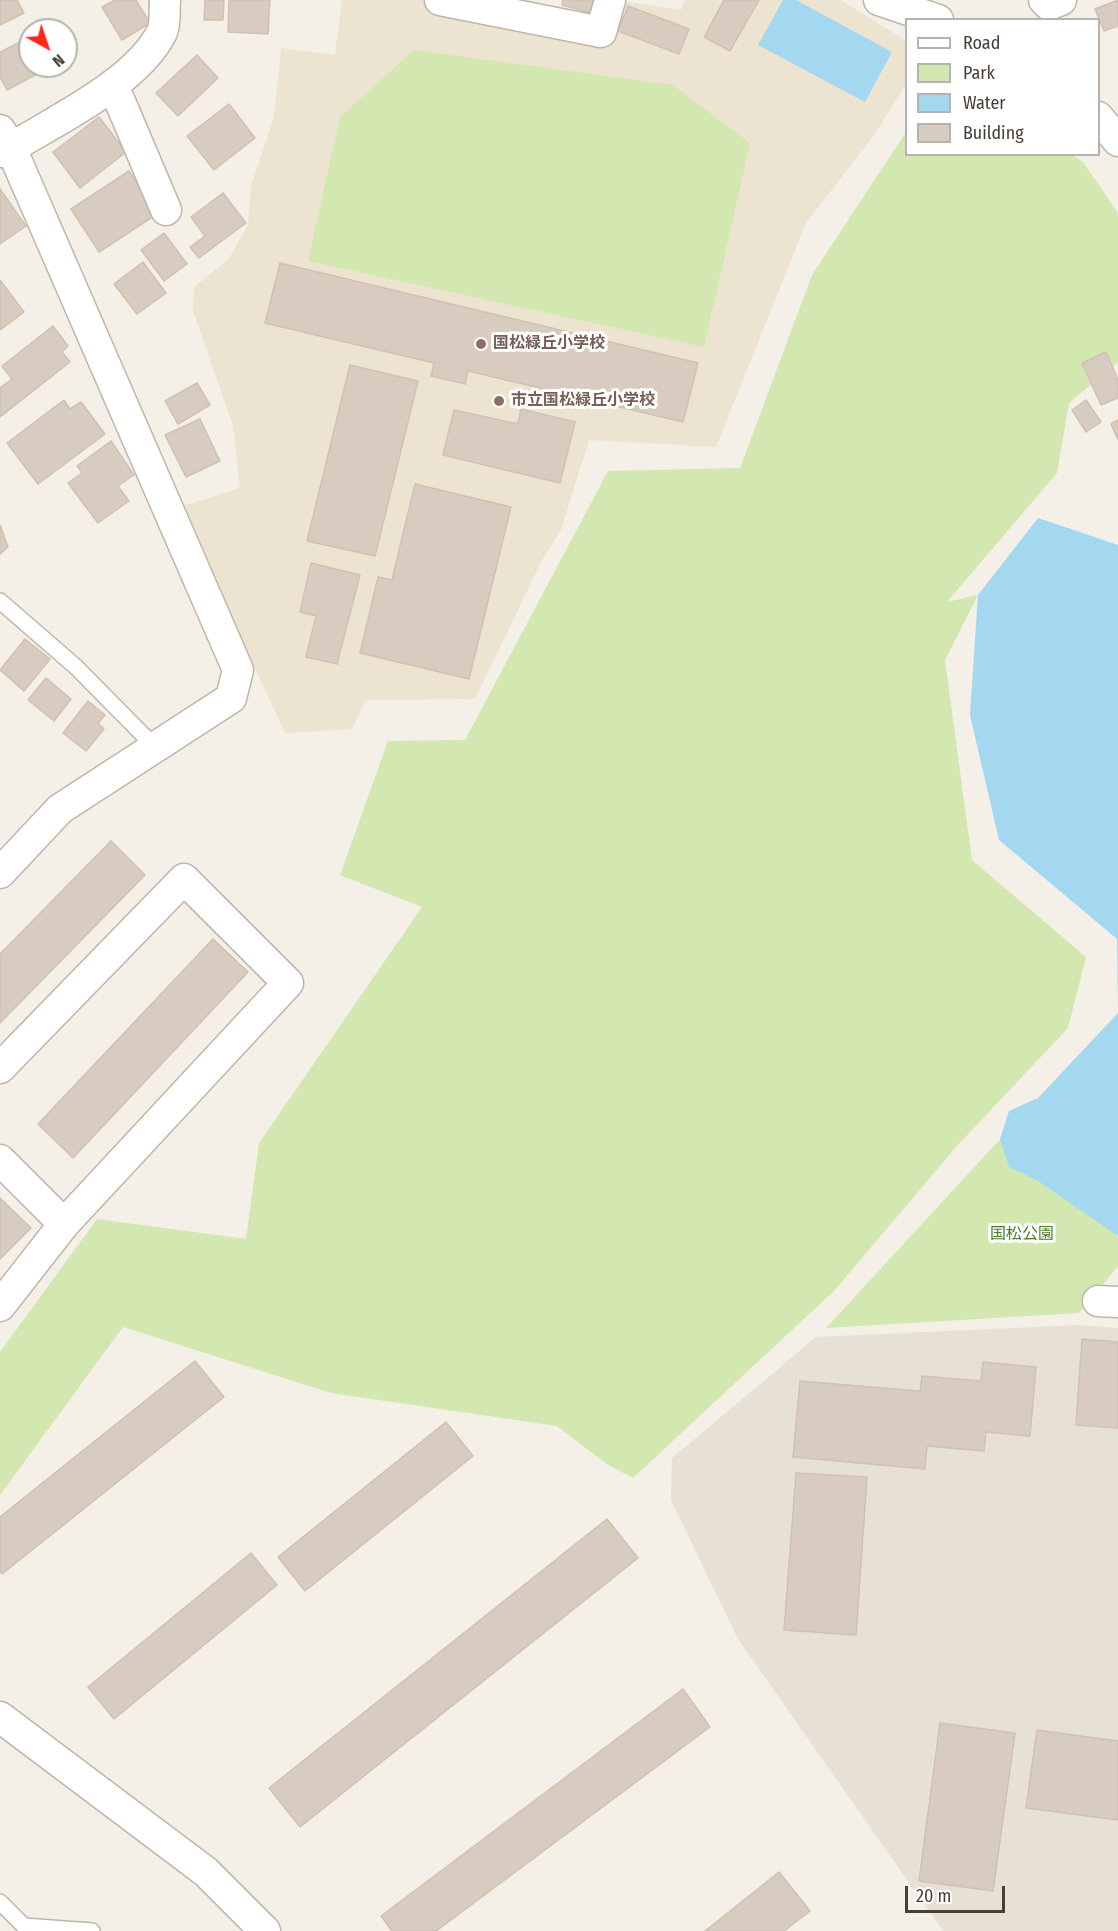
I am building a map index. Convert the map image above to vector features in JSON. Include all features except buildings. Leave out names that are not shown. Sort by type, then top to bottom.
[{"type":"street","points":[[0,873],[60,809],[231,698],[238,670],[4,143],[113,85],[142,61],[163,30],[165,0]]},
{"type":"street","points":[[452,1],[601,32],[610,0]]},
{"type":"street","points":[[1044,0],[1049,5],[1061,0]]},
{"type":"street","points":[[882,1],[932,18]]},
{"type":"street","points":[[113,85],[166,210]]},
{"type":"street","points":[[1100,119],[1118,141]]},
{"type":"street","points":[[0,1068],[184,879],[288,983],[64,1224],[0,1306]]},
{"type":"street","points":[[0,1160],[64,1224]]},
{"type":"street","points":[[0,1717],[206,1872],[266,1931]]},
{"type":"lane","points":[[0,601],[76,668],[155,747]]},
{"type":"lane","points":[[0,1902],[24,1928],[92,1931]]},
{"type":"shaded area","name":"国松緑丘小学校","points":[[342,0],[422,0],[602,44],[616,0],[681,10],[685,0],[841,0],[905,40],[905,86],[875,134],[806,223],[716,447],[589,440],[561,530],[542,560],[475,699],[366,700],[352,729],[285,733],[180,507],[240,488],[233,426],[193,311],[194,287],[228,260],[248,225],[251,186],[274,117],[281,48],[335,55]]},
{"type":"shaded area","points":[[1079,1325],[1118,1328],[1118,1931],[943,1931],[738,1639],[671,1500],[672,1458],[816,1337]]},
{"type":"green space","points":[[414,50],[673,85],[750,143],[704,347],[308,261],[340,117]]},
{"type":"green space","points":[[905,134],[905,156],[1074,156],[1083,162],[1118,213],[1118,362],[1069,403],[1057,473],[947,602],[978,595],[945,660],[972,860],[1086,957],[1068,1028],[956,1147],[834,1291],[633,1478],[608,1465],[557,1426],[331,1393],[123,1327],[0,1495],[0,1352],[97,1219],[246,1239],[259,1143],[422,907],[340,875],[388,741],[465,740],[608,471],[740,468],[812,275]]},
{"type":"green space","name":"国松公園","points":[[1038,1098],[1118,1238],[1118,1266],[1079,1313],[826,1328]]},
{"type":"water","points":[[783,0],[796,0],[892,52],[865,102],[758,45]]},
{"type":"water","points":[[1038,518],[1118,545],[1118,1013],[1117,939],[999,840],[970,715],[978,595]]},
{"type":"water","points":[[1118,1013],[1118,1236],[1038,1181],[1009,1167],[1000,1139],[1009,1111],[1038,1098]]},
{"type":"place","name":"国松緑丘小学校","points":[[481,344]]},
{"type":"place","name":"市立国松緑丘小学校","points":[[499,401]]}]
